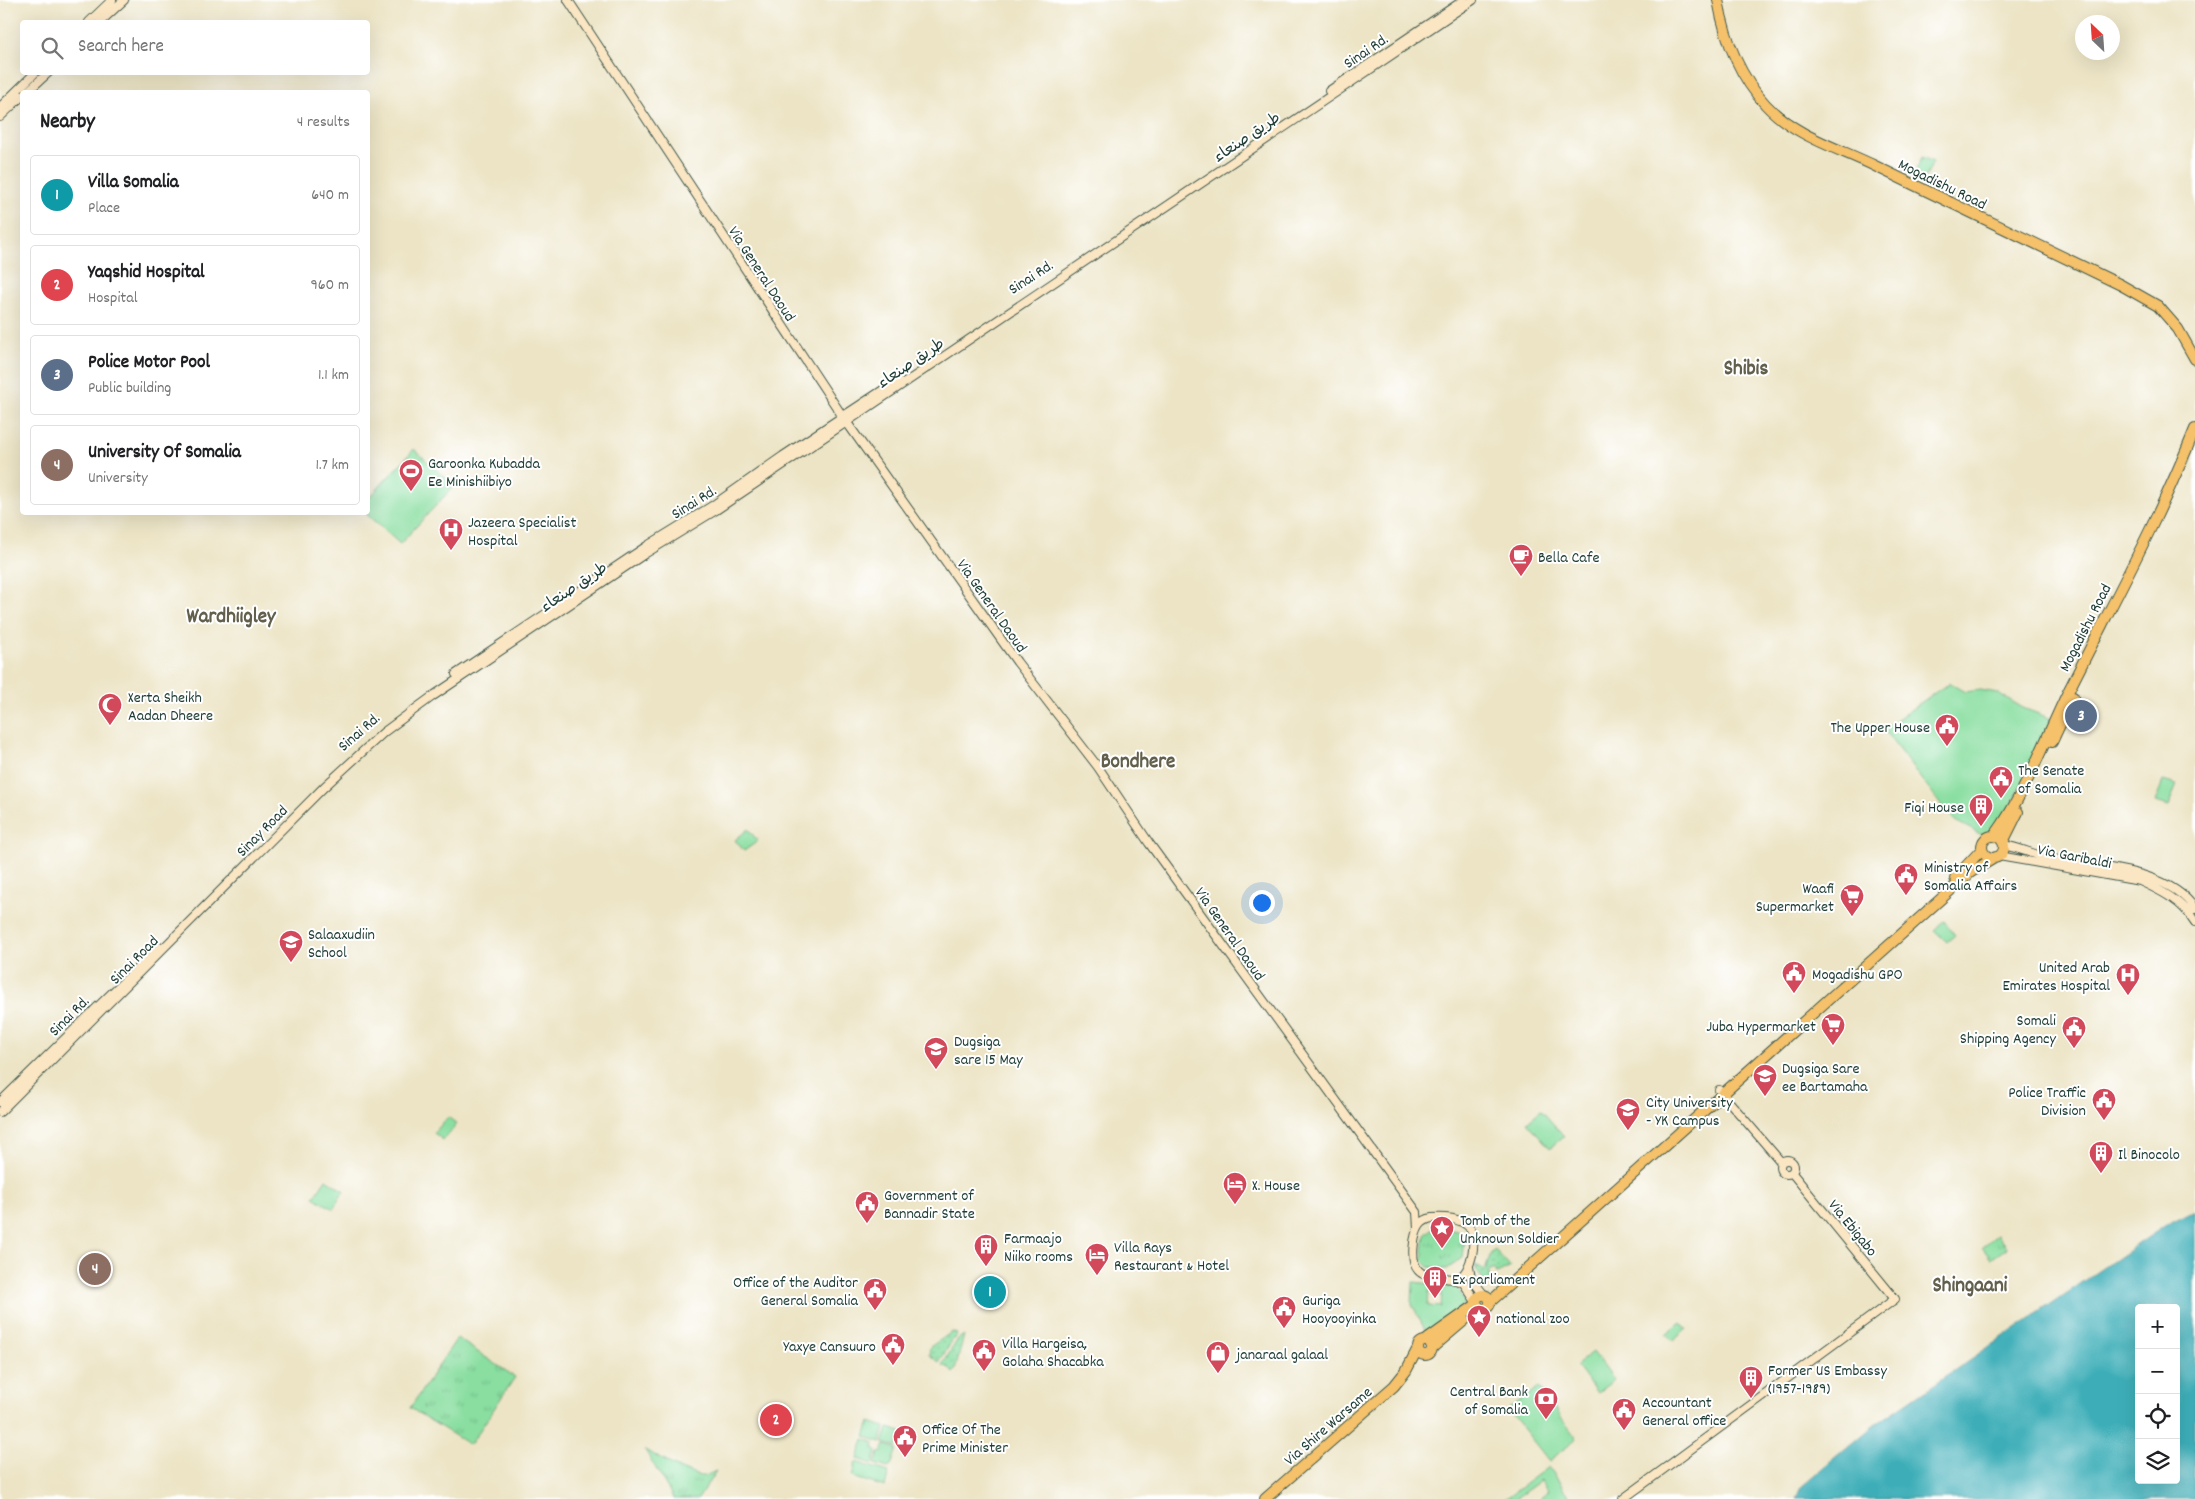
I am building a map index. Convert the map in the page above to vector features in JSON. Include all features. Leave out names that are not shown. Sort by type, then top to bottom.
[{"type":"highway","name":"Mogadishu Road","points":[[1718,0],[1729,45],[1740,69],[1767,106],[1786,122],[1809,136],[2121,285],[2158,306],[2178,329],[2195,359]]},
{"type":"highway","name":"Mogadishu Road","points":[[2111,615],[2195,430]]},
{"type":"highway","name":"Mogadishu Road","points":[[2001,841],[2013,811],[2182,477],[2195,446]]},
{"type":"highway","points":[[1482,1301],[1721,1092],[1971,872],[1998,857],[2003,851],[2001,841],[1989,836],[1984,840],[1982,849],[1931,900],[1721,1092]]},
{"type":"highway","points":[[1982,849],[1986,855],[1998,857]]},
{"type":"highway","name":"Via Shire Warsame","points":[[1265,1499],[1394,1386],[1426,1348],[1482,1301]]},
{"type":"main road","points":[[91,20],[112,0]]},
{"type":"main road","points":[[102,20],[124,0]]},
{"type":"main road","name":"Via General Daoud","points":[[568,0],[844,419],[1017,662],[1098,768],[1149,843],[1417,1212]]},
{"type":"main road","name":"Sinai Rd.","points":[[844,419],[1464,0]]},
{"type":"main road","name":"طريق صنعاء","points":[[364,749],[400,719],[518,636],[716,510],[844,419],[1473,0]]},
{"type":"main road","points":[[0,107],[33,75]]},
{"type":"main road","points":[[28,90],[46,75]]},
{"type":"main road","points":[[0,117],[20,98]]},
{"type":"main road","name":"Sinai Rd.","points":[[0,1102],[286,822],[320,784],[380,728],[518,636]]},
{"type":"main road","name":"Sinay Road","points":[[180,932],[286,822],[364,749]]},
{"type":"main road","name":"Via Garibaldi","points":[[2001,841],[2044,856],[2130,872],[2146,880]]},
{"type":"main road","name":"Via Garibaldi","points":[[1998,857],[2146,880]]},
{"type":"main road","points":[[2146,880],[2178,891],[2195,909]]},
{"type":"main road","points":[[2146,880],[2177,900],[2195,922]]},
{"type":"main road","name":"Sinai Road","points":[[0,1112],[180,932]]},
{"type":"main road","name":"Via Ebigabo","points":[[1624,1499],[1895,1299],[1792,1173],[1794,1168],[1792,1162],[1788,1160],[1781,1162],[1721,1092]]},
{"type":"main road","points":[[1417,1212],[1425,1216],[1461,1221],[1470,1228],[1473,1239],[1469,1266],[1482,1301]]},
{"type":"main road","points":[[1417,1212],[1418,1228],[1413,1255],[1416,1267],[1425,1275],[1463,1282],[1482,1301]]},
{"type":"main road","points":[[1418,1228],[1426,1220],[1436,1217]]},
{"type":"main road","points":[[1449,1279],[1461,1276],[1469,1266]]},
{"type":"green space","points":[[1922,157],[1933,162],[1925,179],[1914,175]]},
{"type":"green space","name":"Garoonka Kubadda Ee Minishiibiyo","points":[[414,449],[454,486],[400,544],[367,515],[370,515],[370,497]]},
{"type":"green space","points":[[1949,683],[1965,692],[1980,690],[1998,693],[2023,708],[2052,719],[2013,801],[2004,816],[1984,836],[1955,821],[1947,813],[1883,729]]},
{"type":"green space","points":[[2163,781],[2177,785],[2168,806],[2155,802]]},
{"type":"green space","points":[[748,829],[758,841],[744,851],[735,840]]},
{"type":"green space","points":[[1944,921],[1955,935],[1947,942],[1934,930]]},
{"type":"green space","points":[[1541,1110],[1564,1136],[1550,1148],[1527,1122]]},
{"type":"green space","points":[[448,1117],[457,1124],[443,1140],[434,1133]]},
{"type":"green space","points":[[326,1179],[344,1191],[333,1209],[314,1197]]},
{"type":"green space","points":[[1434,1227],[1458,1231],[1465,1237],[1463,1258],[1447,1269],[1429,1267],[1422,1260],[1425,1235]]},
{"type":"green space","points":[[1997,1235],[2007,1248],[1991,1259],[1982,1247]]},
{"type":"green space","points":[[1495,1250],[1511,1267],[1497,1274],[1493,1269],[1490,1270],[1488,1273],[1492,1279],[1489,1282],[1484,1281],[1476,1270],[1476,1265],[1485,1270],[1491,1253]]},
{"type":"green space","points":[[1413,1282],[1456,1286],[1466,1303],[1438,1328],[1425,1330],[1412,1304]],"holes":[[[1429,1291],[1442,1293],[1441,1307],[1428,1306]]]},
{"type":"green space","points":[[1681,1322],[1687,1329],[1673,1341],[1666,1334]]},
{"type":"green space","points":[[952,1332],[957,1334],[951,1340],[939,1362],[929,1355],[930,1347]]},
{"type":"green space","points":[[964,1335],[953,1373],[948,1367],[942,1365],[958,1339]]},
{"type":"green space","points":[[457,1338],[515,1377],[470,1445],[410,1408]]},
{"type":"green space","points":[[1593,1352],[1614,1380],[1597,1393],[1576,1365]]},
{"type":"green space","points":[[1539,1387],[1577,1439],[1549,1461],[1508,1409]]},
{"type":"green space","points":[[870,1422],[885,1427],[881,1442],[865,1437]]},
{"type":"green space","points":[[888,1428],[902,1432],[897,1447],[883,1443]]},
{"type":"green space","points":[[864,1439],[875,1443],[874,1448],[877,1452],[873,1464],[858,1459]]},
{"type":"green space","points":[[885,1445],[897,1449],[891,1466],[888,1468],[875,1464],[879,1453],[882,1452]]},
{"type":"green space","points":[[645,1450],[692,1474],[705,1476],[716,1471],[698,1499],[674,1499]]},
{"type":"green space","points":[[856,1462],[889,1472],[885,1487],[852,1477]]},
{"type":"green space","points":[[1548,1467],[1572,1499],[1539,1499],[1549,1491],[1541,1480],[1515,1499],[1505,1499]]},
{"type":"water","points":[[2195,1211],[2195,1499],[1796,1499],[1801,1487],[1872,1427],[2163,1227]]},
{"type":"place","name":"Garoonka Kubadda Ee Minishiibiyo","points":[[411,492]]},
{"type":"place","name":"Jazeera Specialist Hospital","points":[[451,551]]},
{"type":"place","name":"Bella Cafe","points":[[1521,577]]},
{"type":"place","name":"Police Motor Pool","points":[[2081,716]]},
{"type":"place","name":"Xerta Sheikh Aadan Dheere","points":[[110,726]]},
{"type":"place","name":"The Upper House","points":[[1947,747]]},
{"type":"place","name":"The Senate of Somalia","points":[[2001,799]]},
{"type":"place","name":"Fiqi House","points":[[1981,827]]},
{"type":"place","name":"Ministry of Somalia Affairs","points":[[1906,896]]},
{"type":"place","name":"Waafi Supermarket","points":[[1852,917]]},
{"type":"place","name":"Salaaxudiin School","points":[[291,963]]},
{"type":"place","name":"Mogadishu GPO","points":[[1794,994]]},
{"type":"place","name":"United Arab Emirates Hospital","points":[[2128,996]]},
{"type":"place","name":"Juba Hypermarket","points":[[1833,1046]]},
{"type":"place","name":"Somali Shipping Agency","points":[[2074,1049]]},
{"type":"place","name":"Dugsiga sare 15 May","points":[[936,1070]]},
{"type":"place","name":"Dugsiga Sare ee Bartamaha","points":[[1765,1097]]},
{"type":"place","name":"Police Traffic Division","points":[[2104,1121]]},
{"type":"place","name":"City University - YK Campus","points":[[1628,1131]]},
{"type":"place","name":"Il Binocolo","points":[[2101,1174]]},
{"type":"place","name":"X. House","points":[[1235,1205]]},
{"type":"place","name":"Government of Bannadir State","points":[[867,1224]]},
{"type":"place","name":"Tomb of the Unknown Soldier","points":[[1442,1249]]},
{"type":"place","name":"Farmaajo Niiko rooms","points":[[986,1267]]},
{"type":"place","name":"University Of Somalia","points":[[95,1269]]},
{"type":"place","name":"Villa Rays Restaurant & Hotel","points":[[1097,1276]]},
{"type":"place","name":"Villa Somalia","points":[[990,1292]]},
{"type":"place","name":"Ex parliament","points":[[1435,1299]]},
{"type":"place","name":"Office of the Auditor General Somalia","points":[[875,1311]]},
{"type":"place","name":"Guriga Hooyooyinka","points":[[1284,1329]]},
{"type":"place","name":"national zoo","points":[[1479,1338]]},
{"type":"place","name":"Yaxye Cansuuro","points":[[893,1366]]},
{"type":"place","name":"Villa Hargeisa, Golaha Shacabka","points":[[984,1372]]},
{"type":"place","name":"janaraal galaal","points":[[1218,1374]]},
{"type":"place","name":"Former US Embassy (1957-1989)","points":[[1751,1399]]},
{"type":"place","name":"Yaqshid Hospital","points":[[776,1420]]},
{"type":"place","name":"Central Bank of Somalia","points":[[1546,1420]]},
{"type":"place","name":"Accountant General office","points":[[1624,1431]]},
{"type":"place","name":"Office Of The Prime Minister","points":[[905,1458]]},
{"type":"district","name":"Shibis","points":[[1746,367]]},
{"type":"district","name":"Wardhiigley","points":[[231,615]]},
{"type":"district","name":"Bondhere","points":[[1138,760]]},
{"type":"district","name":"Shingaani","points":[[1970,1284]]}]
